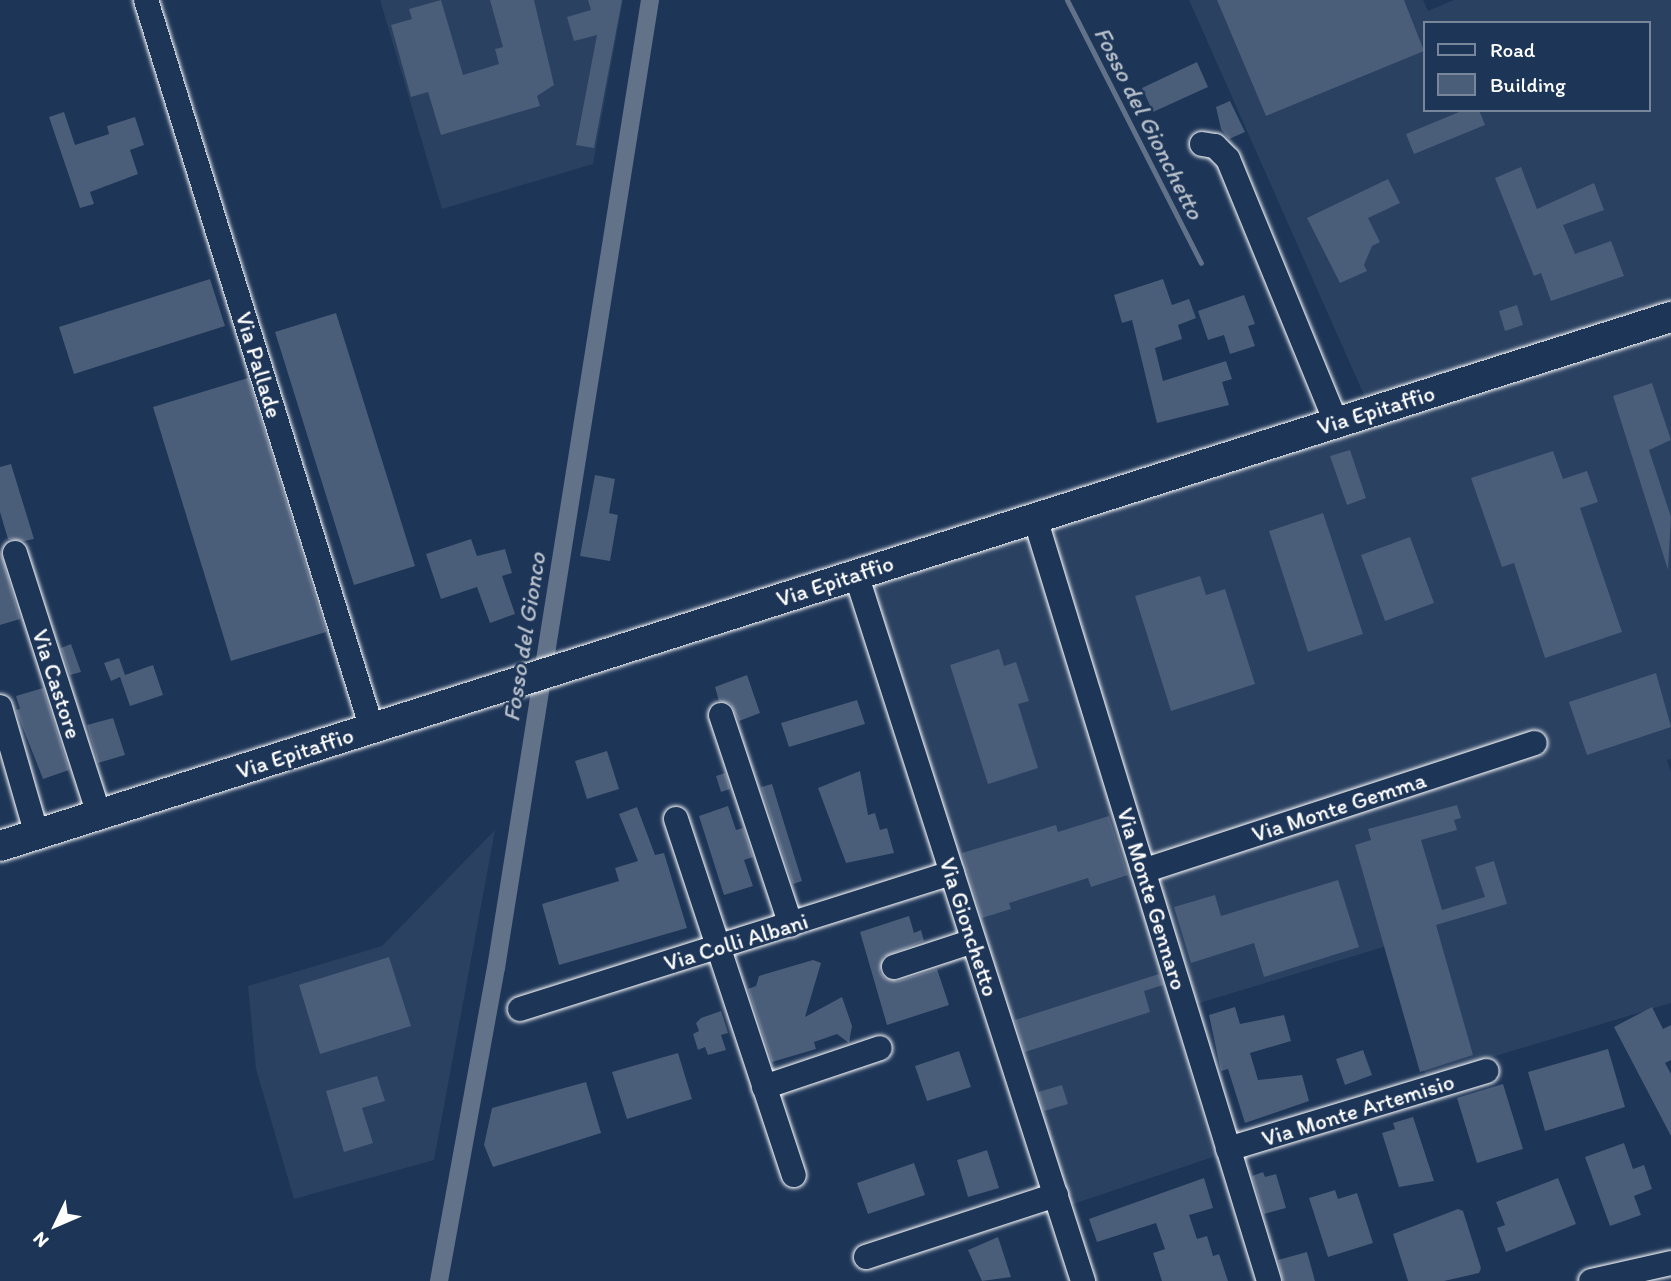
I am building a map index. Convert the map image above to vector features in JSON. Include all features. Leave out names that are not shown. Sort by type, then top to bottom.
[{"type":"main road","name":"Via Epitaffio","points":[[0,846],[1671,317]]},
{"type":"street","name":"Via Pallade","points":[[146,0],[372,729]]},
{"type":"street","points":[[1202,144],[1215,146],[1228,159],[1336,422]]},
{"type":"street","name":"Via Monte Gennaro","points":[[1035,517],[1269,1281]]},
{"type":"street","name":"Via Castore","points":[[15,553],[99,815]]},
{"type":"street","name":"Via Gionchetto","points":[[856,574],[1083,1281]]},
{"type":"street","points":[[0,708],[37,835]]},
{"type":"street","points":[[721,715],[791,925]]},
{"type":"street","name":"Via Monte Gemma","points":[[1143,871],[1535,743]]},
{"type":"street","points":[[676,819],[793,1175]]},
{"type":"street","name":"Via Colli Albani","points":[[520,1010],[951,873]]},
{"type":"street","points":[[894,967],[974,941]]},
{"type":"street","points":[[764,1087],[880,1048]]},
{"type":"street","name":"Via Monte Artemisio","points":[[1228,1149],[1487,1071]]},
{"type":"street","points":[[866,1257],[1056,1195]]},
{"type":"street","points":[[1591,1281],[1671,1263]]},
{"type":"shaded area","points":[[380,0],[623,0],[593,164],[442,209]]},
{"type":"shaded area","points":[[1189,0],[1423,0],[1428,11],[1454,0],[1671,0],[1671,759],[1667,760],[1671,773],[1671,1003],[1426,1077],[1390,945],[1173,1011],[1213,1157],[1070,1205],[869,582],[1376,422]]},
{"type":"shaded area","points":[[495,830],[434,1160],[294,1199],[256,1069],[248,986],[382,946]]},
{"type":"building","points":[[441,0],[463,75],[499,64],[495,49],[503,47],[490,0],[534,0],[554,85],[537,96],[540,106],[441,135],[428,92],[411,97],[391,25],[412,19],[409,9]]},
{"type":"building","points":[[588,0],[622,0],[594,148],[576,145],[597,35],[574,41],[567,17],[591,10]]},
{"type":"building","points":[[1217,0],[1404,0],[1422,52],[1266,116]]},
{"type":"building","points":[[1197,62],[1208,87],[1153,112],[1142,88]]},
{"type":"building","points":[[1230,101],[1245,132],[1229,139],[1221,129],[1216,107]]},
{"type":"building","points":[[64,112],[75,145],[109,134],[107,126],[135,117],[144,145],[130,150],[138,174],[90,192],[94,204],[80,208],[49,117]]},
{"type":"building","points":[[1459,112],[1480,112],[1485,125],[1414,154],[1406,134]]},
{"type":"building","points":[[1521,167],[1537,209],[1594,183],[1604,210],[1563,225],[1575,254],[1611,241],[1624,276],[1551,301],[1541,273],[1534,276],[1495,178]]},
{"type":"building","points":[[1388,179],[1400,203],[1368,218],[1380,242],[1372,246],[1364,265],[1367,271],[1340,283],[1307,218]]},
{"type":"building","points":[[210,279],[225,326],[74,374],[59,327]]},
{"type":"building","points":[[1163,279],[1172,305],[1189,299],[1196,318],[1178,325],[1182,339],[1155,348],[1163,381],[1226,361],[1232,379],[1222,382],[1229,405],[1157,423],[1132,320],[1122,323],[1114,295]]},
{"type":"building","points":[[1244,295],[1255,324],[1248,326],[1255,346],[1230,354],[1224,335],[1208,340],[1198,311]]},
{"type":"building","points":[[1517,305],[1523,325],[1505,331],[1499,311]]},
{"type":"building","points":[[336,313],[415,566],[354,585],[275,332]]},
{"type":"building","points":[[248,378],[326,632],[231,661],[153,407]]},
{"type":"building","points":[[1652,383],[1671,440],[1649,450],[1671,517],[1668,570],[1613,396]]},
{"type":"building","points":[[1350,450],[1366,498],[1347,505],[1330,456]]},
{"type":"building","points":[[1553,451],[1563,479],[1587,471],[1598,502],[1580,508],[1622,632],[1545,658],[1514,563],[1502,567],[1471,478]]},
{"type":"building","points":[[11,464],[34,539],[8,539],[0,512],[0,467]]},
{"type":"building","points":[[595,475],[615,479],[609,513],[618,515],[610,561],[580,556]]},
{"type":"building","points":[[1323,513],[1363,634],[1308,652],[1269,531]]},
{"type":"building","points":[[1410,537],[1434,603],[1385,621],[1361,555]]},
{"type":"building","points":[[471,539],[477,556],[505,549],[512,573],[502,576],[515,614],[490,623],[477,587],[441,599],[426,554]]},
{"type":"building","points":[[0,550],[20,619],[0,625]]},
{"type":"building","points":[[1200,576],[1206,595],[1225,589],[1255,684],[1171,711],[1135,596]]},
{"type":"building","points":[[71,644],[81,672],[70,675],[61,648]]},
{"type":"building","points":[[999,649],[1004,666],[1016,662],[1029,701],[1018,704],[1038,768],[988,784],[950,665]]},
{"type":"building","points":[[119,658],[125,675],[153,665],[163,695],[130,706],[120,677],[111,681],[104,663]]},
{"type":"building","points":[[1656,673],[1671,727],[1587,755],[1569,702]]},
{"type":"building","points":[[747,675],[760,713],[739,721],[731,704],[719,701],[715,687]]},
{"type":"building","points":[[43,688],[69,770],[43,779],[16,710],[20,709],[16,696]]},
{"type":"building","points":[[857,700],[865,724],[789,747],[781,723]]},
{"type":"building","points":[[113,718],[125,755],[98,763],[87,725]]},
{"type":"building","points":[[607,751],[619,789],[587,799],[575,761]]},
{"type":"building","points":[[860,771],[868,815],[875,813],[880,830],[887,828],[894,853],[846,863],[818,788]]},
{"type":"building","points":[[725,773],[730,789],[721,792],[716,776]]},
{"type":"building","points":[[772,784],[802,881],[793,884],[761,787]]},
{"type":"building","points":[[1457,805],[1461,818],[1454,820],[1457,830],[1421,840],[1442,910],[1485,897],[1475,867],[1494,861],[1507,904],[1436,925],[1473,1055],[1420,1072],[1355,845],[1371,840],[1368,829]]},
{"type":"building","points":[[728,806],[736,830],[743,828],[753,857],[744,860],[753,886],[724,895],[699,816]]},
{"type":"building","points":[[637,807],[655,855],[664,853],[687,928],[559,965],[542,904],[619,881],[615,868],[638,861],[619,814]]},
{"type":"building","points":[[1109,816],[1128,875],[1091,887],[1088,878],[1009,903],[1011,909],[982,918],[962,853],[1056,825],[1058,832]]},
{"type":"building","points":[[1338,880],[1359,947],[1264,977],[1254,943],[1191,963],[1174,907],[1215,895],[1221,916]]},
{"type":"building","points":[[909,916],[914,933],[921,930],[924,941],[883,957],[880,972],[885,978],[898,981],[937,969],[949,1005],[887,1025],[860,932]]},
{"type":"building","points":[[389,957],[411,1026],[320,1054],[299,985]]},
{"type":"building","points":[[813,960],[821,963],[805,1017],[842,997],[852,1026],[849,1043],[837,1034],[814,1042],[816,1049],[772,1062],[748,989],[756,986],[759,976]]},
{"type":"building","points":[[1159,974],[1163,985],[1144,991],[1150,1012],[1025,1052],[1015,1020]]},
{"type":"building","points":[[1235,1007],[1240,1024],[1284,1015],[1291,1041],[1250,1053],[1258,1080],[1302,1075],[1309,1101],[1245,1123],[1228,1069],[1221,1071],[1209,1015]]},
{"type":"building","points":[[1652,1007],[1663,1029],[1671,1025],[1671,1060],[1665,1063],[1671,1074],[1671,1136],[1614,1027]]},
{"type":"building","points":[[721,1011],[728,1033],[721,1035],[726,1050],[708,1055],[705,1047],[698,1050],[693,1034],[699,1031],[696,1023],[701,1018]]},
{"type":"building","points":[[1608,1049],[1625,1107],[1545,1131],[1528,1072]]},
{"type":"building","points":[[1363,1050],[1372,1075],[1345,1085],[1336,1059]]},
{"type":"building","points":[[959,1051],[971,1087],[927,1101],[915,1066]]},
{"type":"building","points":[[678,1053],[692,1099],[627,1119],[612,1072]]},
{"type":"building","points":[[377,1076],[385,1101],[362,1108],[373,1143],[344,1152],[326,1091]]},
{"type":"building","points":[[586,1082],[601,1133],[493,1167],[484,1145],[492,1108]]},
{"type":"building","points":[[1503,1084],[1523,1149],[1477,1163],[1457,1098]]},
{"type":"building","points":[[1062,1085],[1068,1104],[1044,1111],[1038,1092]]},
{"type":"building","points":[[1413,1117],[1434,1181],[1399,1187],[1382,1133],[1395,1129],[1393,1123]]},
{"type":"building","points":[[1624,1143],[1633,1169],[1644,1165],[1652,1189],[1634,1196],[1641,1215],[1610,1226],[1585,1157]]},
{"type":"building","points":[[987,1150],[999,1188],[968,1197],[957,1160]]},
{"type":"building","points":[[914,1163],[925,1195],[868,1214],[857,1183]]},
{"type":"building","points":[[1263,1172],[1265,1177],[1276,1174],[1286,1208],[1264,1214],[1252,1176]]},
{"type":"building","points":[[1204,1178],[1213,1208],[1189,1215],[1197,1239],[1207,1236],[1213,1256],[1219,1254],[1228,1281],[1162,1281],[1153,1253],[1165,1249],[1156,1223],[1097,1242],[1089,1219]]},
{"type":"building","points":[[1558,1178],[1576,1224],[1506,1252],[1497,1228],[1505,1225],[1496,1202]]},
{"type":"building","points":[[1335,1190],[1338,1199],[1357,1193],[1373,1243],[1328,1257],[1309,1198]]},
{"type":"building","points":[[1458,1209],[1463,1211],[1481,1268],[1479,1273],[1444,1281],[1408,1281],[1393,1234]]},
{"type":"building","points":[[998,1237],[1011,1277],[982,1281],[968,1250]]},
{"type":"building","points":[[1307,1252],[1315,1281],[1283,1281],[1278,1260]]},
{"type":"waterway","name":"Fosso del Gionco","points":[[439,1281],[496,968],[650,0]]},
{"type":"waterway","name":"Fosso del Gionchetto","points":[[1067,0],[1201,263]]}]
